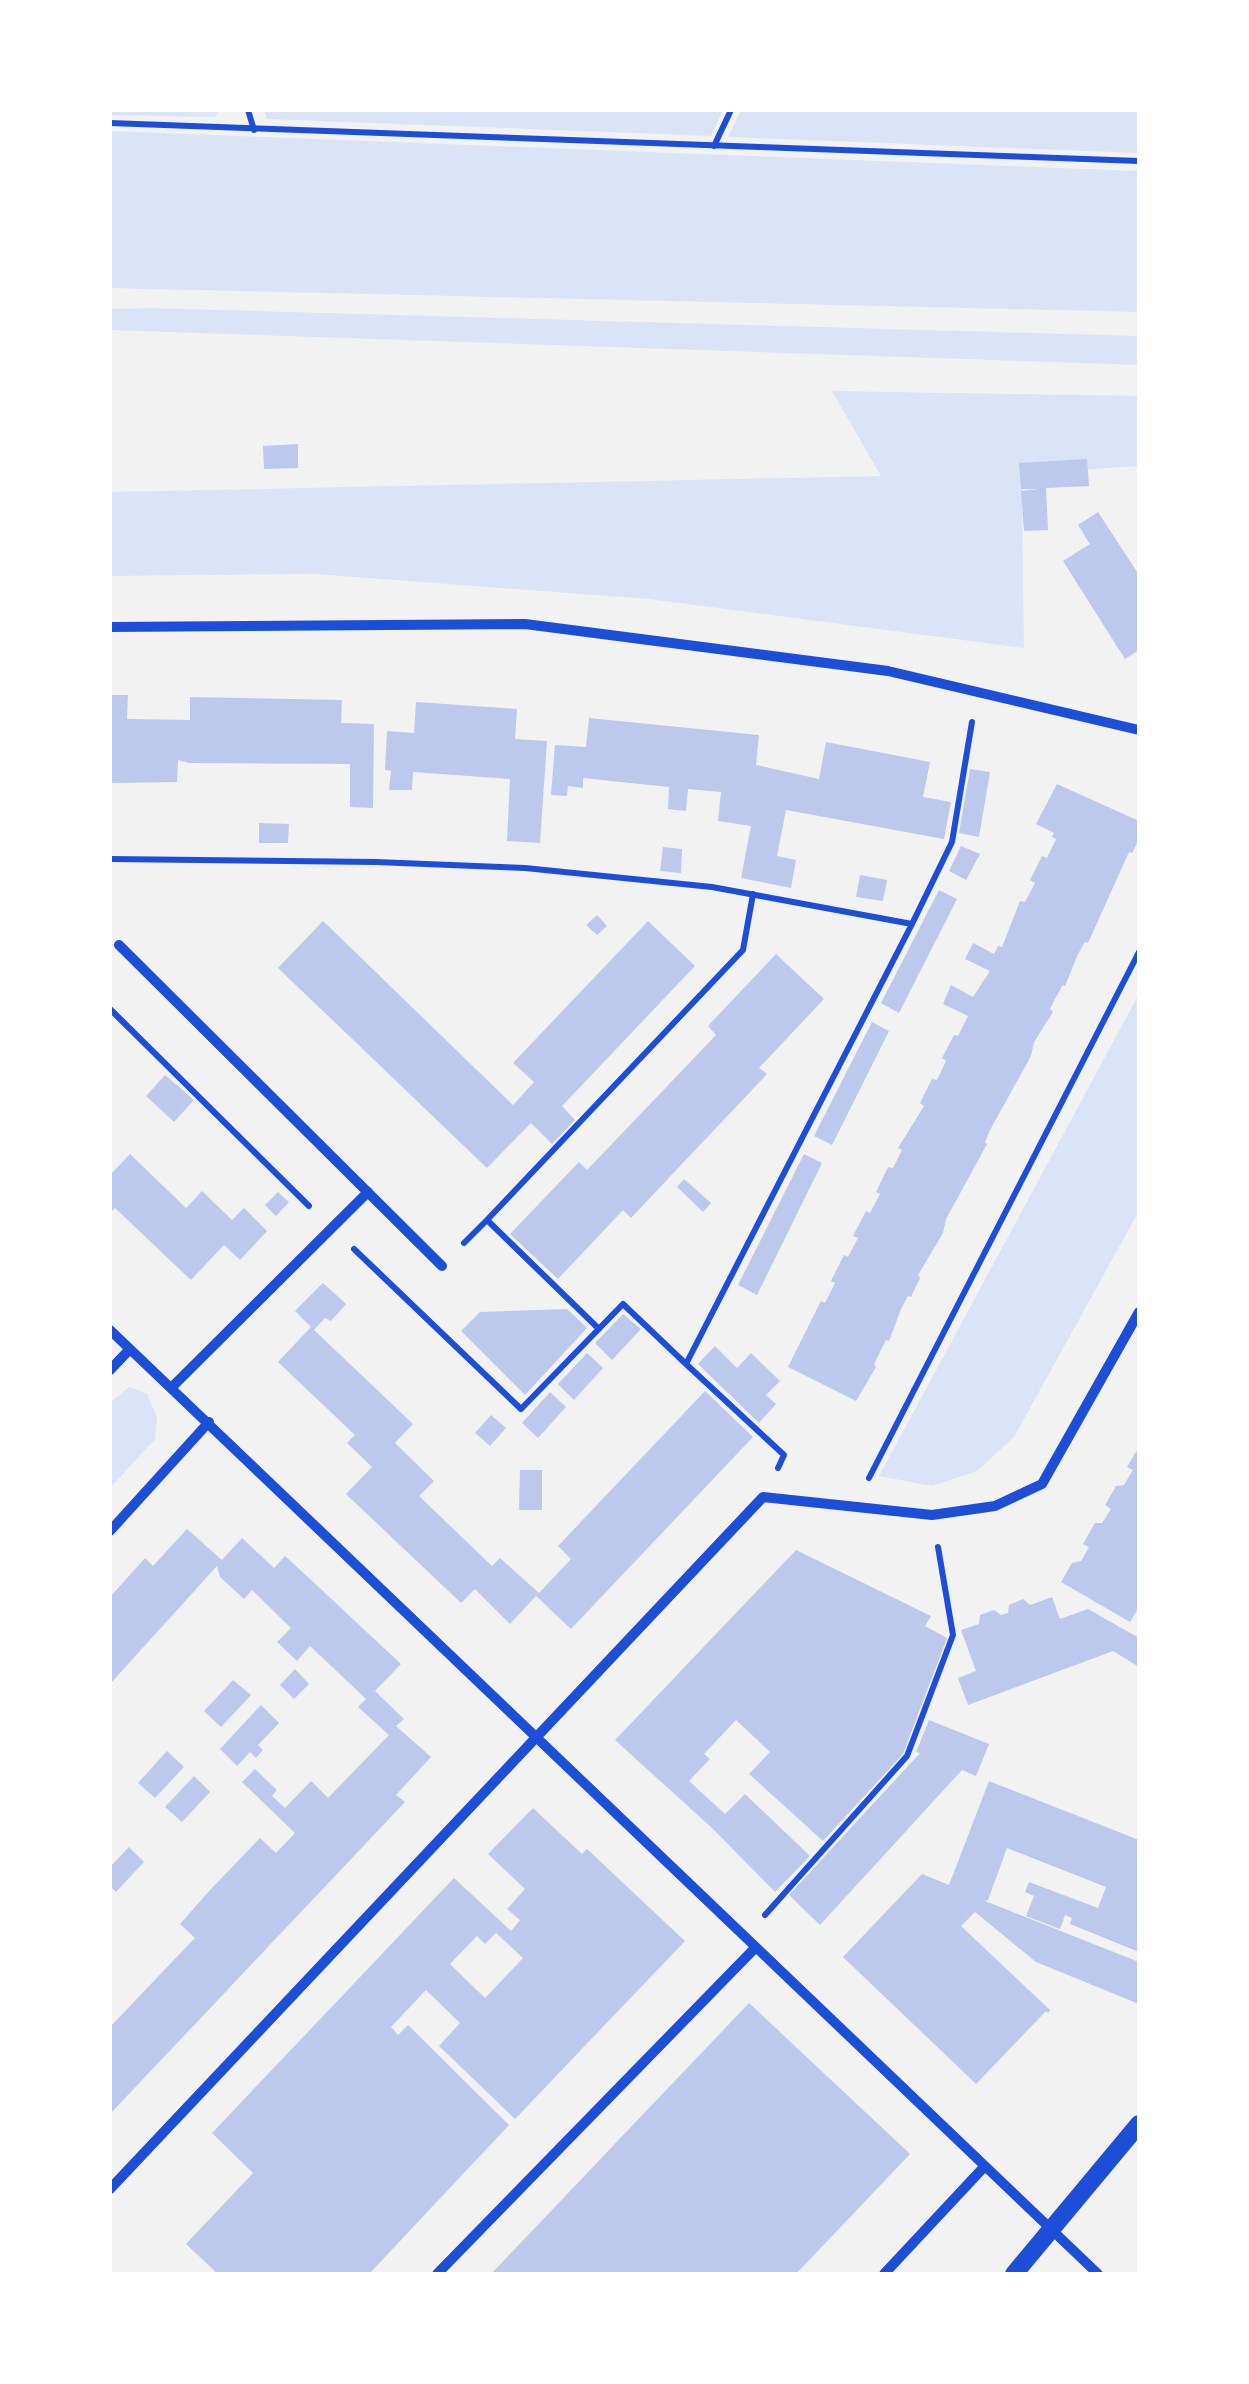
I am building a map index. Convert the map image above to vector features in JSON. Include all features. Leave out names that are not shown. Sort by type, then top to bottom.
[{"type":"street","points":[[110,627],[525,624],[888,671],[1139,730]]},
{"type":"street","points":[[119,946],[442,1266]]},
{"type":"street","points":[[171,1388],[368,1192]]},
{"type":"street","points":[[110,2189],[763,1497],[932,1515],[995,1506],[1042,1484],[1139,1312]]},
{"type":"street","points":[[110,1330],[1098,2274]]},
{"type":"street","points":[[110,1370],[130,1349]]},
{"type":"street","points":[[110,1531],[209,1422]]},
{"type":"street","points":[[437,2274],[755,1948]]},
{"type":"street","points":[[1014,2274],[1139,2124]]},
{"type":"street","points":[[884,2274],[984,2167]]},
{"type":"path","points":[[248,110],[254,130]]},
{"type":"path","points":[[714,146],[732,110]]},
{"type":"path","points":[[110,123],[1139,161]]},
{"type":"path","points":[[763,1497],[784,1455],[686,1364],[952,842],[976,692]]},
{"type":"path","points":[[110,859],[526,868],[753,894],[912,924]]},
{"type":"path","points":[[442,1266],[743,950],[753,894]]},
{"type":"path","points":[[855,1506],[1139,952]]},
{"type":"path","points":[[487,1220],[599,1329]]},
{"type":"path","points":[[744,1938],[907,1756],[954,1635],[932,1515]]},
{"type":"shaded area","points":[[110,110],[219,110],[215,117],[110,115]]},
{"type":"shaded area","points":[[264,110],[723,110],[711,136],[267,119]]},
{"type":"shaded area","points":[[741,110],[1139,110],[1139,153],[728,137]]},
{"type":"shaded area","points":[[110,131],[1139,171],[1139,312],[110,288]]},
{"type":"shaded area","points":[[110,309],[1139,336],[1139,365],[110,330]]},
{"type":"shaded area","points":[[832,391],[1139,396],[1139,466],[1022,474],[1024,648],[649,599],[314,574],[110,576],[110,492],[881,476]]},
{"type":"shaded area","points":[[1139,994],[1139,1211],[1014,1437],[977,1471],[932,1486],[879,1476]]},
{"type":"shaded area","points":[[129,1387],[147,1394],[157,1417],[155,1439],[110,1488],[110,1403]]},
{"type":"building","points":[[298,444],[298,468],[264,469],[263,446]]},
{"type":"building","points":[[1087,459],[1089,486],[1046,488],[1048,530],[1024,531],[1021,491],[1038,489],[1021,489],[1019,463]]},
{"type":"building","points":[[1098,512],[1139,575],[1139,650],[1125,659],[1063,561],[1090,544],[1078,525]]},
{"type":"building","points":[[110,695],[128,695],[127,719],[190,720],[190,697],[342,700],[341,723],[374,724],[373,808],[350,807],[350,764],[178,760],[177,782],[110,783]]},
{"type":"building","points":[[416,702],[517,709],[515,739],[547,741],[540,843],[507,841],[510,779],[413,772],[412,790],[389,790],[391,771],[385,770],[387,731],[414,733]]},
{"type":"building","points":[[589,718],[759,735],[756,765],[819,779],[826,742],[930,762],[923,797],[951,802],[944,839],[786,810],[777,856],[796,860],[791,888],[741,878],[751,826],[718,821],[721,792],[688,789],[686,811],[668,809],[669,787],[583,778],[583,788],[568,786],[567,796],[551,795],[555,745],[586,747]]},
{"type":"building","points":[[970,769],[990,772],[979,837],[959,833]]},
{"type":"building","points":[[1057,784],[1139,821],[1139,840],[1129,852],[1088,943],[1085,942],[1056,997],[1050,1009],[1053,1012],[1034,1042],[1031,1056],[990,1130],[987,1144],[946,1219],[943,1233],[856,1401],[788,1367],[821,1301],[825,1303],[835,1283],[831,1281],[844,1255],[848,1257],[858,1238],[853,1236],[866,1211],[870,1213],[880,1194],[876,1192],[888,1167],[893,1168],[902,1150],[898,1148],[924,1106],[920,1103],[932,1079],[937,1080],[946,1061],[942,1058],[968,1016],[943,1004],[951,985],[973,997],[990,971],[965,959],[973,943],[994,954],[998,946],[1002,947],[1020,901],[1025,902],[1035,883],[1030,880],[1042,856],[1047,858],[1056,839],[1052,837],[1054,833],[1036,824]]},
{"type":"building","points":[[259,823],[289,824],[288,843],[259,843]]},
{"type":"building","points":[[961,846],[980,854],[966,880],[949,871]]},
{"type":"building","points":[[663,847],[682,849],[681,873],[660,871]]},
{"type":"building","points":[[860,875],[887,880],[883,901],[856,897]]},
{"type":"building","points":[[939,890],[957,899],[899,1013],[881,1003]]},
{"type":"building","points":[[597,915],[607,926],[597,935],[586,925]]},
{"type":"building","points":[[323,921],[513,1105],[534,1082],[513,1063],[648,921],[695,966],[562,1106],[575,1120],[552,1144],[531,1123],[487,1168],[278,968]]},
{"type":"building","points":[[776,954],[824,999],[759,1068],[767,1074],[631,1218],[623,1210],[558,1279],[510,1234],[579,1162],[587,1170],[716,1035],[708,1026]]},
{"type":"building","points":[[872,1022],[889,1031],[832,1145],[814,1136]]},
{"type":"building","points":[[165,1075],[194,1100],[174,1122],[146,1096]]},
{"type":"building","points":[[130,1154],[186,1208],[202,1191],[232,1220],[244,1208],[267,1231],[240,1260],[224,1245],[191,1280],[115,1208],[110,1213],[110,1175]]},
{"type":"building","points":[[804,1154],[822,1163],[757,1295],[738,1285]]},
{"type":"building","points":[[684,1179],[711,1203],[703,1212],[677,1187]]},
{"type":"building","points":[[278,1192],[289,1202],[276,1216],[265,1205]]},
{"type":"building","points":[[323,1283],[346,1304],[331,1321],[325,1318],[314,1330],[413,1424],[395,1443],[434,1481],[419,1496],[492,1566],[500,1558],[539,1593],[571,1559],[558,1546],[705,1391],[753,1437],[571,1629],[536,1596],[510,1624],[475,1589],[461,1603],[346,1494],[372,1467],[347,1443],[355,1435],[278,1362],[311,1327],[295,1311]]},
{"type":"building","points":[[567,1309],[587,1328],[525,1395],[461,1331],[480,1312]]},
{"type":"building","points":[[623,1314],[641,1329],[612,1360],[595,1343]]},
{"type":"building","points":[[715,1346],[737,1368],[751,1353],[780,1381],[766,1395],[776,1404],[759,1423],[698,1364]]},
{"type":"building","points":[[587,1353],[603,1368],[574,1400],[558,1384]]},
{"type":"building","points":[[550,1392],[566,1407],[538,1438],[522,1423]]},
{"type":"building","points":[[491,1415],[506,1428],[490,1446],[475,1433]]},
{"type":"building","points":[[1139,1447],[1139,1607],[1130,1622],[1061,1582],[1072,1563],[1081,1561],[1089,1547],[1083,1544],[1095,1523],[1102,1523],[1111,1509],[1105,1505],[1116,1486],[1124,1485],[1133,1470],[1127,1467]]},
{"type":"building","points":[[520,1470],[542,1470],[542,1510],[519,1510]]},
{"type":"building","points":[[187,1529],[222,1560],[242,1538],[274,1568],[285,1556],[324,1592],[401,1664],[375,1691],[404,1719],[396,1726],[431,1757],[396,1795],[405,1802],[110,2114],[110,2027],[195,1938],[180,1924],[211,1889],[260,1838],[276,1853],[295,1833],[242,1782],[255,1769],[277,1790],[272,1796],[285,1808],[311,1781],[328,1798],[389,1735],[358,1707],[366,1699],[310,1646],[297,1661],[277,1642],[291,1628],[252,1590],[244,1599],[220,1577],[217,1566],[110,1684],[110,1597],[145,1558],[153,1566]]},
{"type":"building","points":[[796,1550],[931,1616],[925,1626],[947,1638],[903,1754],[823,1841],[749,1774],[770,1752],[736,1720],[704,1754],[710,1759],[689,1781],[725,1814],[745,1794],[810,1856],[775,1892],[712,1828],[615,1740]]},
{"type":"building","points":[[1052,1597],[1060,1619],[1088,1609],[1139,1638],[1139,1667],[1113,1651],[968,1705],[958,1678],[976,1671],[961,1630],[979,1624],[980,1615],[994,1610],[1001,1615],[1008,1613],[1009,1605],[1023,1599],[1030,1605]]},
{"type":"building","points":[[295,1669],[309,1684],[294,1699],[280,1685]]},
{"type":"building","points":[[233,1680],[251,1695],[221,1727],[204,1711]]},
{"type":"building","points":[[261,1705],[279,1723],[258,1745],[263,1750],[256,1758],[250,1752],[237,1766],[220,1749]]},
{"type":"building","points":[[929,1720],[989,1744],[976,1776],[962,1770],[820,1925],[789,1895],[920,1753],[916,1752]]},
{"type":"building","points":[[167,1751],[184,1767],[155,1798],[138,1783]]},
{"type":"building","points":[[194,1776],[210,1792],[182,1822],[165,1807]]},
{"type":"building","points":[[989,1781],[1139,1840],[1139,1952],[1070,1924],[1072,1918],[1065,1915],[1060,1929],[1026,1916],[1034,1896],[1025,1892],[1029,1882],[1098,1908],[1106,1887],[1007,1848],[985,1901],[1139,1962],[1139,2004],[1036,1962],[975,1912],[961,1926],[1050,2010],[976,2084],[843,1957],[922,1874],[949,1885]]},
{"type":"building","points":[[533,1808],[582,1854],[587,1849],[685,1941],[515,2119],[439,2046],[460,2023],[426,1990],[391,2027],[398,2035],[408,2025],[509,2125],[369,2274],[218,2274],[186,2244],[253,2173],[212,2133],[454,1878],[511,1931],[520,1920],[507,1909],[525,1889],[488,1854]],"holes":[[[496,1933],[523,1958],[485,1998],[450,1964],[477,1936],[485,1944]]]},
{"type":"building","points":[[129,1847],[144,1862],[116,1892],[110,1886],[110,1867]]},
{"type":"building","points":[[749,2003],[910,2154],[796,2274],[491,2274]]}]
